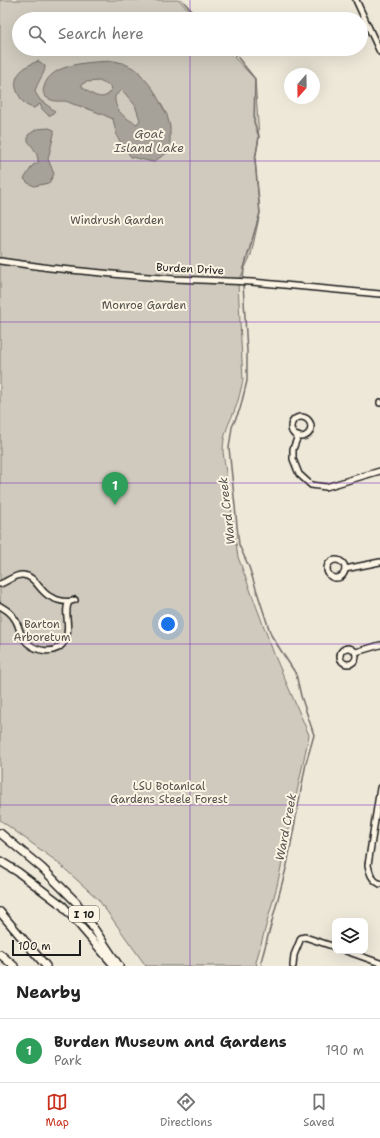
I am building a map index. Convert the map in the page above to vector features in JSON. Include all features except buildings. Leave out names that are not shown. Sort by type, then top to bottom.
[{"type":"highway","name":"I 10","points":[[0,833],[42,868],[76,902],[119,966]]},
{"type":"highway","points":[[0,861],[18,872],[63,906],[114,966]]},
{"type":"highway","points":[[0,912],[46,966]]},
{"type":"highway","points":[[0,955],[8,966]]},
{"type":"highway","points":[[0,955],[14,966]]},
{"type":"street","points":[[356,0],[362,12]]},
{"type":"street","points":[[368,26],[380,52]]},
{"type":"street","name":"Burden Drive","points":[[0,261],[50,268],[123,275],[252,282],[380,294]]},
{"type":"street","points":[[296,418],[306,418],[311,425],[311,430],[304,437],[298,436],[292,431],[291,426],[296,418]]},
{"type":"street","points":[[298,436],[293,449],[293,459],[299,474],[311,485],[326,487],[380,471]]},
{"type":"street","points":[[345,569],[380,562]]},
{"type":"street","points":[[0,584],[22,574],[34,580],[46,594],[57,600],[72,601],[66,608],[68,627],[66,638],[60,647],[52,651],[35,648],[21,635],[17,622],[13,616],[0,606]]},
{"type":"street","points":[[356,652],[380,646]]},
{"type":"street","points":[[380,788],[368,865],[370,876],[374,881],[380,884]]},
{"type":"street","points":[[293,966],[294,955],[301,938],[305,937],[332,946]]},
{"type":"street","points":[[354,954],[380,963]]},
{"type":"green space","points":[[0,0],[179,0],[190,12],[12,12],[12,56],[233,56],[255,79],[259,137],[255,160],[260,213],[251,255],[238,283],[243,380],[236,407],[225,434],[223,452],[238,557],[274,654],[309,735],[277,886],[256,962],[257,966],[146,966],[98,899],[56,861],[0,820]]},
{"type":"water","points":[[39,61],[45,66],[45,69],[35,92],[40,100],[55,111],[51,115],[48,115],[42,109],[40,104],[34,108],[26,104],[21,99],[17,90],[16,79],[22,70]]},
{"type":"water","name":"Goat Island Lake","points":[[114,61],[123,63],[137,70],[153,89],[167,115],[170,127],[170,147],[167,153],[153,162],[131,157],[117,137],[113,119],[66,101],[51,100],[44,94],[43,89],[48,79],[64,68],[85,63]],"holes":[[[99,81],[110,86],[111,91],[108,95],[101,97],[93,95],[82,87],[82,84],[86,82]],[[122,90],[135,105],[140,120],[137,124],[128,119],[118,110],[116,106],[115,96]]]},
{"type":"water","points":[[49,128],[54,130],[48,159],[54,174],[49,183],[34,186],[24,179],[33,165],[38,163],[37,154],[28,141],[28,135],[37,129]]},
{"type":"waterway","name":"Ward Creek","points":[[182,0],[193,12]]},
{"type":"waterway","name":"Ward Creek","points":[[237,56],[255,79],[254,122],[259,137],[255,160],[260,213],[244,268],[243,280]]},
{"type":"waterway","name":"Ward Creek","points":[[243,284],[247,351],[247,381],[240,409],[232,427],[229,448],[239,545],[249,567],[271,635],[296,674],[301,696],[314,735],[306,763],[287,865],[261,962],[262,966]]},
{"type":"place","name":"Burden Museum and Gardens","points":[[115,505]]},
{"type":"park label","name":"Windrush Garden","points":[[117,220]]},
{"type":"park label","name":"Monroe Garden","points":[[144,305]]},
{"type":"park label","name":"Barton Arboretum","points":[[42,630]]},
{"type":"park label","name":"LSU Botanical Gardens Steele Forest","points":[[169,792]]}]
